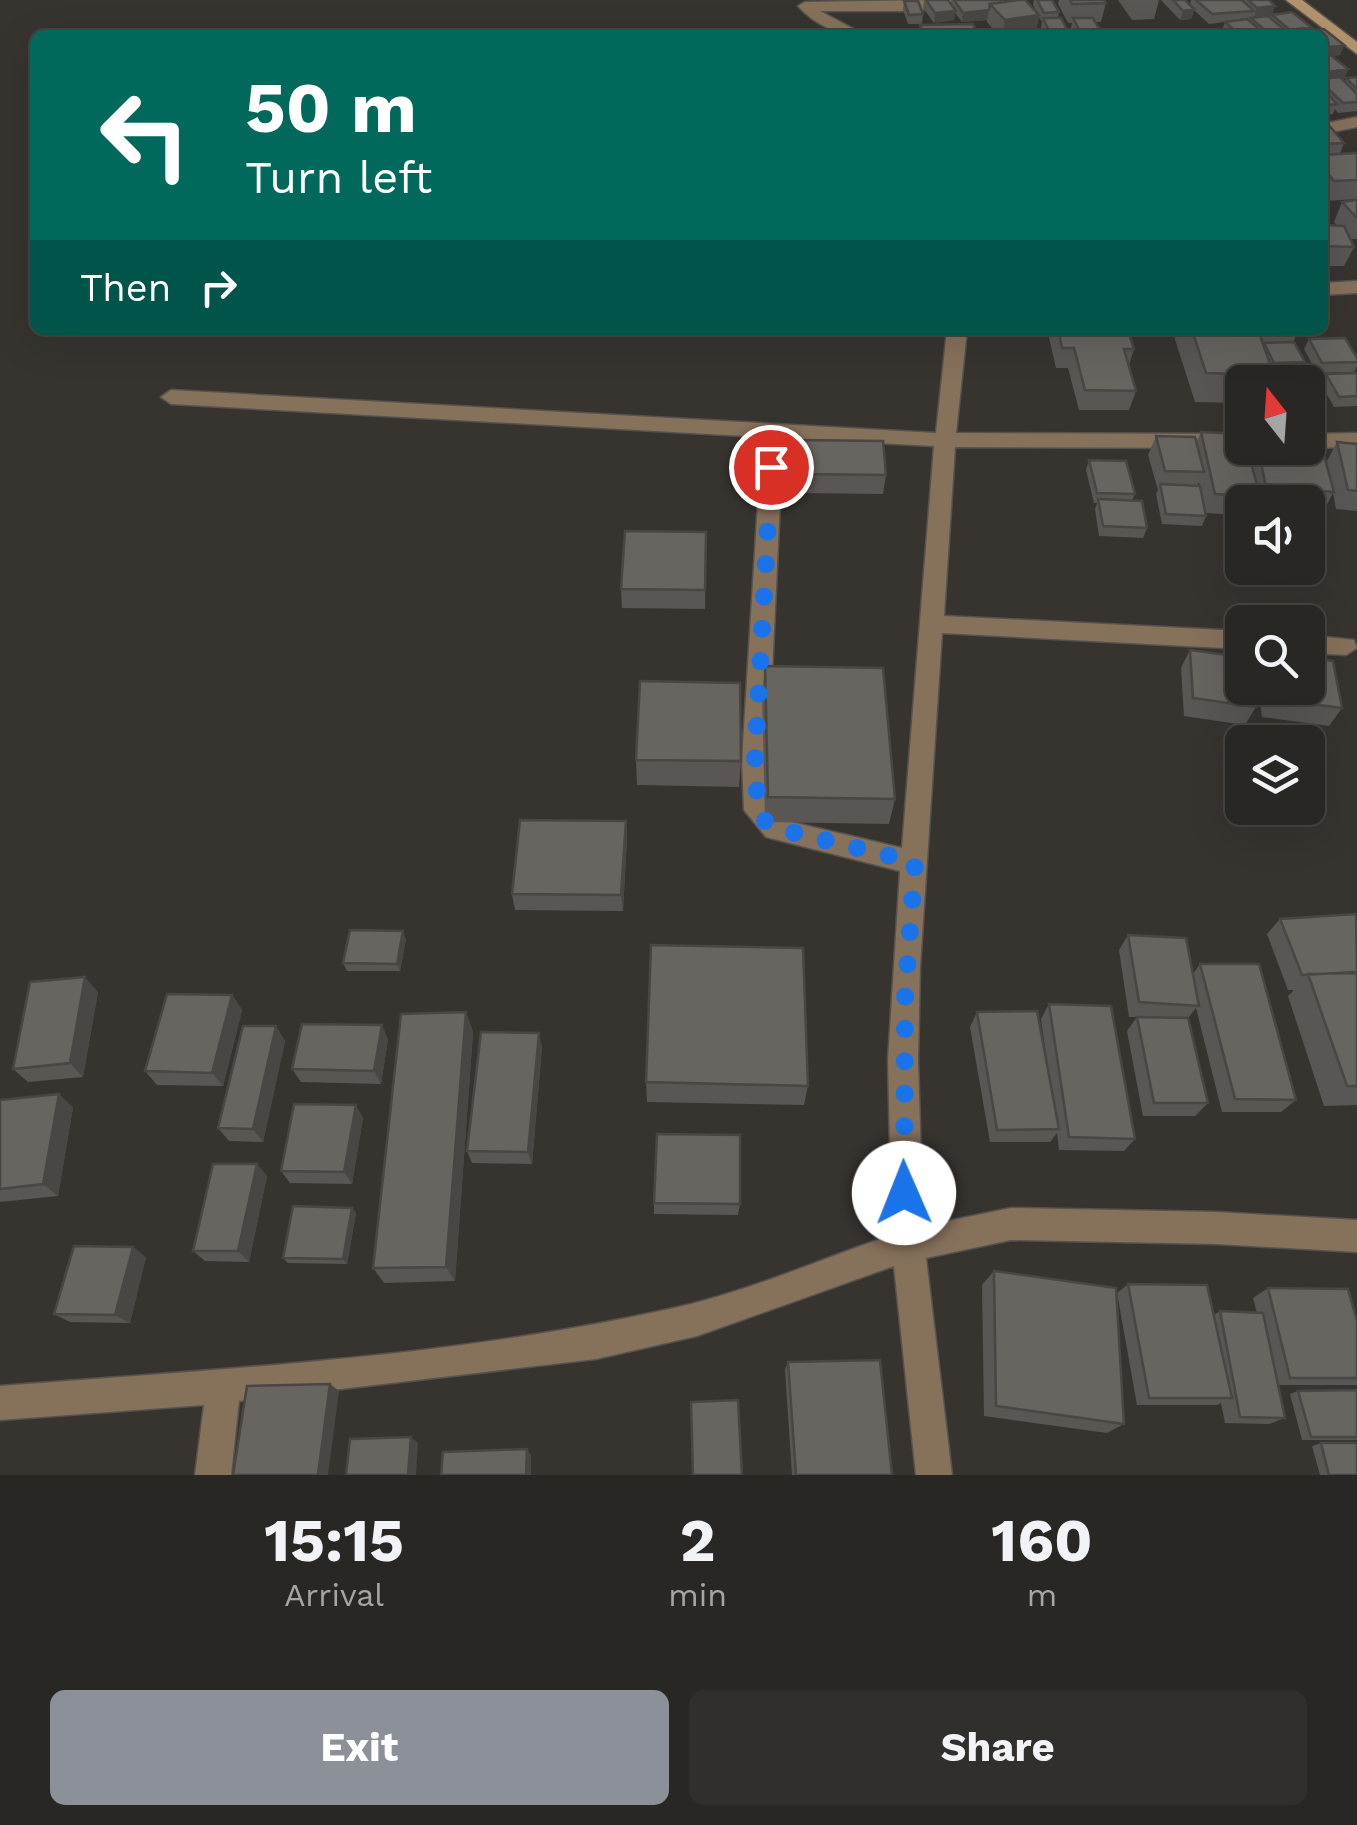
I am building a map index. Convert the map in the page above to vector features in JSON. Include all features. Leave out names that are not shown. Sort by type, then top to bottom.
[{"type":"main road","points":[[1293,0],[1357,49]]},
{"type":"street","points":[[804,3],[912,6],[995,0]]},
{"type":"street","points":[[804,3],[826,22],[846,30]]},
{"type":"street","points":[[1328,128],[1357,122]]},
{"type":"street","points":[[1328,288],[1357,286]]},
{"type":"street","points":[[934,1475],[908,1245],[903,1060],[906,967],[945,440],[956,335]]},
{"type":"street","points":[[171,397],[945,440],[1225,441]]},
{"type":"street","points":[[773,430],[755,760],[758,810],[767,824],[775,828],[915,862]]},
{"type":"street","points":[[1325,440],[1357,440]]},
{"type":"street","points":[[932,624],[1225,639]]},
{"type":"street","points":[[1325,645],[1346,646]]},
{"type":"street","points":[[0,1403],[224,1386],[485,1358],[612,1338],[698,1319],[908,1245],[999,1226],[1218,1228],[1357,1236]]},
{"type":"street","points":[[213,1475],[224,1386]]},
{"type":"building","points":[[926,0],[948,0],[956,11],[935,13]]},
{"type":"building","points":[[954,0],[1004,2],[990,4],[989,10],[963,13]]},
{"type":"building","points":[[1025,0],[1039,15],[1005,20],[990,4]]},
{"type":"building","points":[[1037,0],[1052,0],[1059,12],[1044,13]]},
{"type":"building","points":[[1070,0],[1104,0],[1106,3],[1072,4]]},
{"type":"building","points":[[1173,0],[1185,0],[1194,9],[1183,11]]},
{"type":"building","points":[[1196,0],[1242,0],[1254,11],[1212,14]]},
{"type":"building","points":[[1248,0],[1269,0],[1275,6],[1257,8]]},
{"type":"building","points":[[904,1],[918,1],[923,14],[909,15]]},
{"type":"building","points":[[1292,12],[1311,27],[1290,30],[1272,15]]},
{"type":"building","points":[[1268,16],[1285,30],[1264,30],[1251,18]]},
{"type":"building","points":[[1043,18],[1061,18],[1067,30],[1049,30]]},
{"type":"building","points":[[1073,18],[1093,18],[1100,30],[1079,30]]},
{"type":"building","points":[[1247,19],[1260,30],[1234,30],[1225,22]]},
{"type":"building","points":[[973,24],[976,30],[922,30],[920,25]]},
{"type":"building","points":[[1328,32],[1344,45],[1329,47]]},
{"type":"building","points":[[1328,53],[1348,69],[1328,72]]},
{"type":"building","points":[[1340,77],[1357,94],[1357,102],[1343,103],[1328,89],[1328,78]]},
{"type":"building","points":[[1357,77],[1357,89],[1346,78]]},
{"type":"building","points":[[1328,124],[1344,143],[1328,144]]},
{"type":"building","points":[[1357,153],[1357,180],[1334,181],[1328,174],[1328,155]]},
{"type":"building","points":[[1357,200],[1357,218],[1342,202]]},
{"type":"building","points":[[1328,225],[1344,226],[1354,247],[1328,246]]},
{"type":"building","points":[[1059,335],[1130,335],[1134,349],[1124,349],[1136,391],[1085,390],[1074,348],[1062,348]]},
{"type":"building","points":[[1194,335],[1260,335],[1270,365],[1225,365],[1225,374],[1206,373]]},
{"type":"building","points":[[1345,338],[1357,362],[1322,363],[1309,339]]},
{"type":"building","points":[[1294,342],[1305,362],[1274,363],[1264,343]]},
{"type":"building","points":[[1357,373],[1357,396],[1339,397],[1326,374]]},
{"type":"building","points":[[1201,432],[1225,433],[1225,465],[1252,465],[1257,485],[1225,485],[1225,494],[1215,494]]},
{"type":"building","points":[[1156,436],[1195,437],[1204,472],[1165,471]]},
{"type":"building","points":[[799,440],[883,441],[886,475],[801,474]]},
{"type":"building","points":[[1337,442],[1357,444],[1357,491],[1348,490]]},
{"type":"building","points":[[1325,459],[1334,492],[1325,491],[1325,485],[1266,485],[1261,465],[1325,465]]},
{"type":"building","points":[[1089,460],[1126,461],[1135,494],[1097,493]]},
{"type":"building","points":[[1160,484],[1200,486],[1206,516],[1166,514]]},
{"type":"building","points":[[1098,499],[1142,501],[1147,528],[1103,526]]},
{"type":"building","points":[[625,531],[706,532],[705,590],[621,589]]},
{"type":"building","points":[[1190,650],[1225,655],[1225,703],[1193,698]]},
{"type":"building","points":[[1325,660],[1333,661],[1342,708],[1319,705],[1325,705]]},
{"type":"building","points":[[765,666],[883,668],[895,799],[768,797]]},
{"type":"building","points":[[640,681],[740,683],[741,761],[636,760]]},
{"type":"building","points":[[520,820],[626,821],[621,895],[512,894]]},
{"type":"building","points":[[1356,914],[1357,972],[1302,975],[1280,919]]},
{"type":"building","points":[[350,930],[403,931],[397,964],[343,963]]},
{"type":"building","points":[[1128,935],[1186,938],[1199,1006],[1139,1002]]},
{"type":"building","points":[[651,945],[803,948],[808,1086],[646,1082]]},
{"type":"building","points":[[1200,964],[1259,964],[1296,1100],[1235,1099]]},
{"type":"building","points":[[1357,973],[1357,1086],[1347,1086],[1308,974]]},
{"type":"building","points":[[85,977],[70,1063],[13,1069],[30,982]]},
{"type":"building","points":[[167,994],[232,995],[212,1073],[145,1071]]},
{"type":"building","points":[[1049,1004],[1111,1006],[1135,1139],[1069,1137]]},
{"type":"building","points":[[1037,1011],[1059,1129],[997,1130],[977,1012]]},
{"type":"building","points":[[466,1012],[446,1267],[373,1268],[401,1014]]},
{"type":"building","points":[[1137,1017],[1188,1018],[1208,1103],[1154,1103]]},
{"type":"building","points":[[302,1024],[382,1025],[374,1071],[292,1069]]},
{"type":"building","points":[[243,1026],[276,1026],[253,1129],[218,1128]]},
{"type":"building","points":[[481,1032],[539,1033],[528,1152],[467,1151]]},
{"type":"building","points":[[59,1094],[43,1184],[0,1189],[0,1100]]},
{"type":"building","points":[[294,1104],[356,1105],[344,1172],[281,1171]]},
{"type":"building","points":[[657,1134],[740,1135],[740,1204],[654,1203]]},
{"type":"building","points":[[213,1164],[257,1164],[238,1251],[193,1251]]},
{"type":"building","points":[[293,1206],[352,1208],[343,1259],[283,1258]]},
{"type":"building","points":[[74,1246],[133,1247],[115,1315],[54,1314]]},
{"type":"building","points":[[994,1271],[1116,1288],[1124,1424],[996,1406]]},
{"type":"building","points":[[1128,1284],[1207,1285],[1232,1398],[1149,1398]]},
{"type":"building","points":[[1268,1288],[1348,1289],[1357,1321],[1357,1378],[1290,1378]]},
{"type":"building","points":[[1220,1311],[1263,1313],[1285,1418],[1240,1417]]},
{"type":"building","points":[[880,1360],[892,1475],[796,1475],[788,1362]]},
{"type":"building","points":[[330,1384],[318,1475],[233,1475],[247,1386]]},
{"type":"building","points":[[1357,1390],[1357,1437],[1311,1437],[1298,1391]]},
{"type":"building","points":[[738,1400],[742,1475],[693,1475],[691,1402]]},
{"type":"building","points":[[411,1437],[408,1475],[346,1475],[350,1439]]},
{"type":"building","points":[[1321,1443],[1357,1443],[1357,1475],[1329,1475]]},
{"type":"building","points":[[527,1449],[526,1475],[441,1475],[443,1452]]},
{"type":"route","points":[[771,467],[755,760],[758,810],[767,824],[775,828],[915,862],[906,967],[904,1193]]}]
